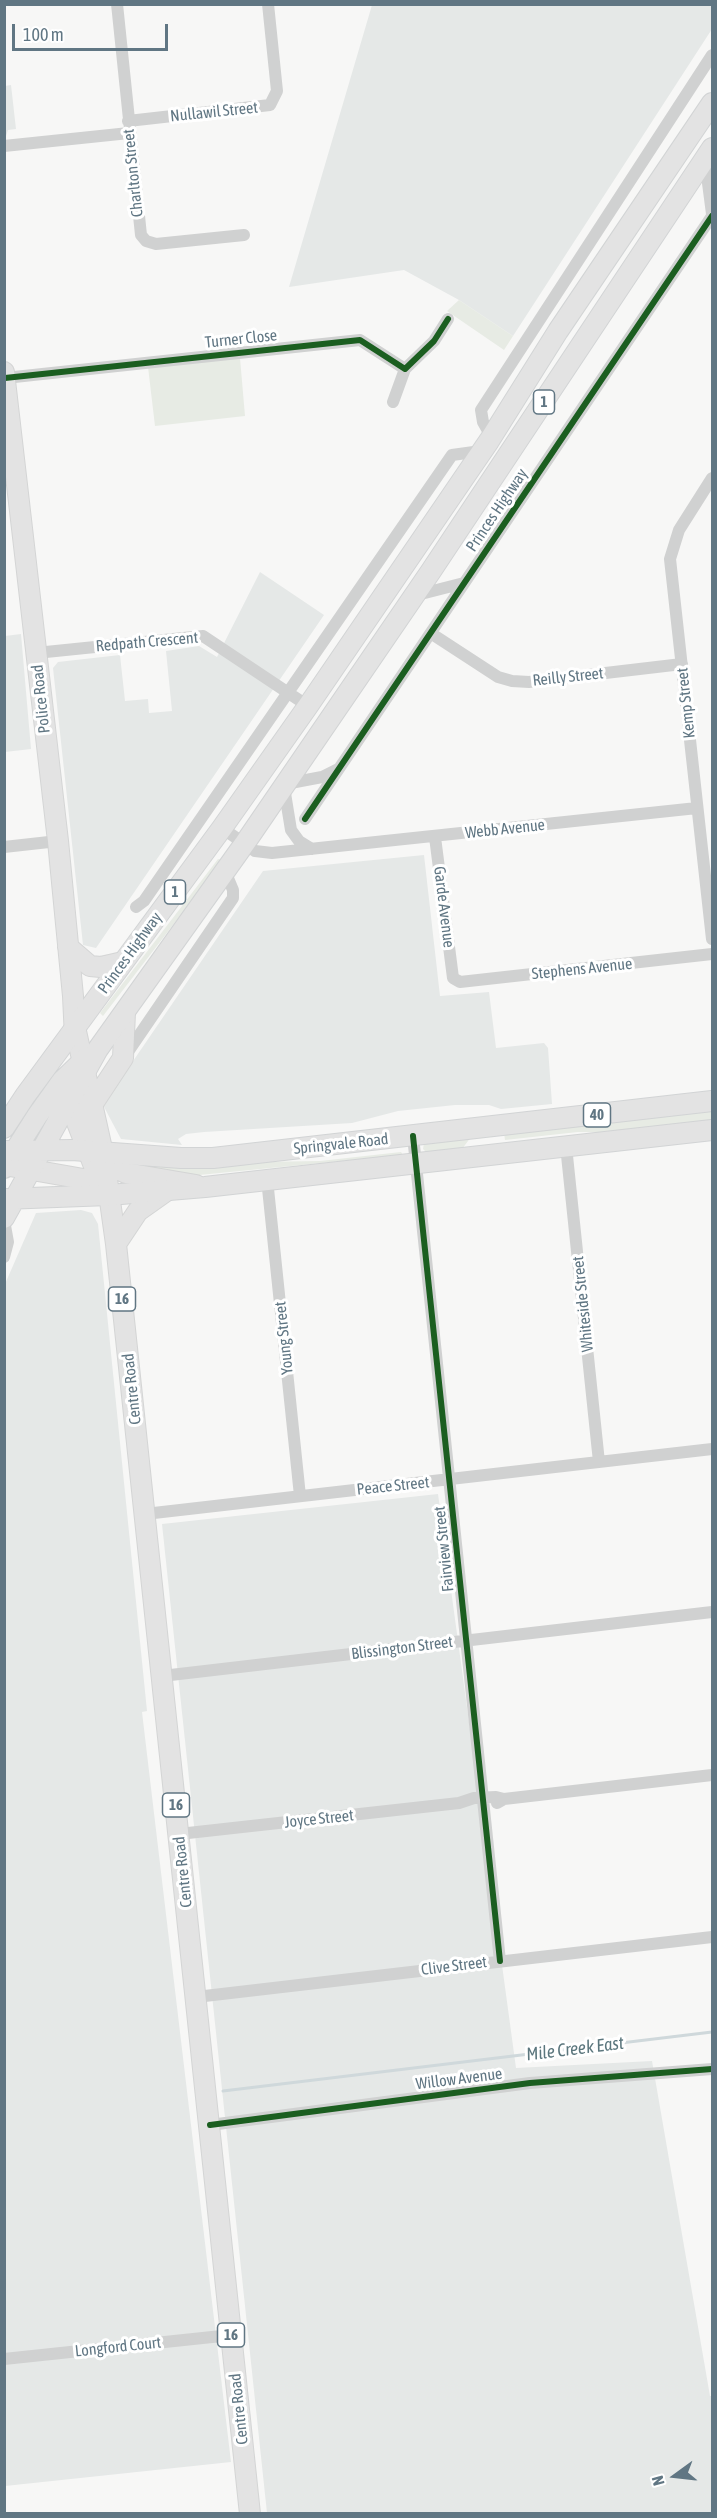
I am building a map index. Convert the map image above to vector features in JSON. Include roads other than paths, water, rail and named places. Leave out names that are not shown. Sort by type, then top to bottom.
[{"type":"main road","name":"Princes Highway","points":[[9,1152],[25,1096],[222,828],[308,706],[486,444],[558,332],[707,124],[712,103]]},
{"type":"main road","name":"Princes Highway","points":[[9,1152],[125,1012],[225,871],[413,596],[709,154]]},
{"type":"main road","name":"Police Road","points":[[5,375],[58,841],[75,1027],[85,1062]]},
{"type":"main road","points":[[68,947],[90,966],[101,968],[123,962]]},
{"type":"main road","points":[[92,1105],[123,1059],[125,1012]]},
{"type":"main road","name":"Princes Highway","points":[[4,1219],[10,1199],[30,1171],[73,1094],[85,1062]]},
{"type":"main road","name":"Centre Road","points":[[85,1062],[98,1156],[109,1195],[116,1244],[250,2514]]},
{"type":"main road","name":"Centre Road","points":[[73,1094],[76,1120],[98,1156]]},
{"type":"main road","points":[[4,1112],[25,1096]]},
{"type":"main road","name":"Springvale Road","points":[[9,1152],[42,1149],[98,1156],[213,1158],[712,1101]]},
{"type":"main road","name":"Springvale Road","points":[[10,1199],[170,1190],[712,1130]]},
{"type":"main road","points":[[9,1152],[30,1171],[89,1180],[109,1195]]},
{"type":"main road","points":[[98,1156],[126,1173],[205,1186]]},
{"type":"main road","points":[[116,1244],[138,1211],[170,1190]]},
{"type":"street","name":"Charlton Street","points":[[117,4],[138,224],[146,241],[156,244],[244,234]]},
{"type":"street","name":"Nullawil Street","points":[[4,146],[264,107],[273,103],[277,91],[268,4]]},
{"type":"street","points":[[486,444],[482,410],[712,55]]},
{"type":"street","points":[[679,108],[707,124]]},
{"type":"street","points":[[709,154],[712,215]]},
{"type":"street","name":"Princes Highway","points":[[305,819],[432,634],[712,215]]},
{"type":"street","points":[[393,402],[405,369],[434,341],[448,319]]},
{"type":"street","points":[[541,319],[558,332]]},
{"type":"street","name":"Turner Close","points":[[5,375],[360,340],[405,369]]},
{"type":"street","name":"Princes Highway","points":[[136,907],[144,901],[286,691],[452,455],[486,444]]},
{"type":"street","name":"Kemp Street","points":[[712,478],[680,530],[670,559],[712,939]]},
{"type":"street","points":[[413,596],[464,583]]},
{"type":"street","name":"Reilly Street","points":[[432,634],[498,677],[512,681],[529,682],[682,664]]},
{"type":"street","name":"Redpath Crescent","points":[[36,653],[199,635],[214,642],[308,706]]},
{"type":"street","points":[[312,849],[299,841],[291,830],[284,785],[326,776],[339,768]]},
{"type":"street","name":"Webb Avenue","points":[[222,828],[244,843],[266,853],[697,808]]},
{"type":"street","name":"Garde Avenue","points":[[435,837],[453,978]]},
{"type":"street","points":[[4,848],[58,841]]},
{"type":"street","points":[[123,1059],[232,901],[234,893],[225,871]]},
{"type":"street","name":"Stephens Avenue","points":[[453,978],[460,982],[712,954]]},
{"type":"street","name":"Fairview Street","points":[[413,1136],[500,1961]]},
{"type":"street","name":"Whiteside Street","points":[[566,1146],[599,1462]]},
{"type":"street","name":"Young Street","points":[[267,1179],[300,1496]]},
{"type":"street","name":"Princes Highway","points":[[4,1219],[8,1242],[4,1257]]},
{"type":"street","name":"Peace Street","points":[[145,1514],[712,1449]]},
{"type":"street","name":"Blissington Street","points":[[162,1676],[712,1612]]},
{"type":"street","name":"Joyce Street","points":[[179,1834],[459,1803],[471,1807],[484,1801],[712,1775]]},
{"type":"street","name":"Clive Street","points":[[196,1997],[712,1937]]},
{"type":"street","name":"Willow Avenue","points":[[210,2125],[530,2083],[712,2069]]},
{"type":"street","name":"Longford Court","points":[[4,2359],[231,2335]]},
{"type":"waterway","name":"Mile Creek East","points":[[223,2091],[712,2032]]}]
